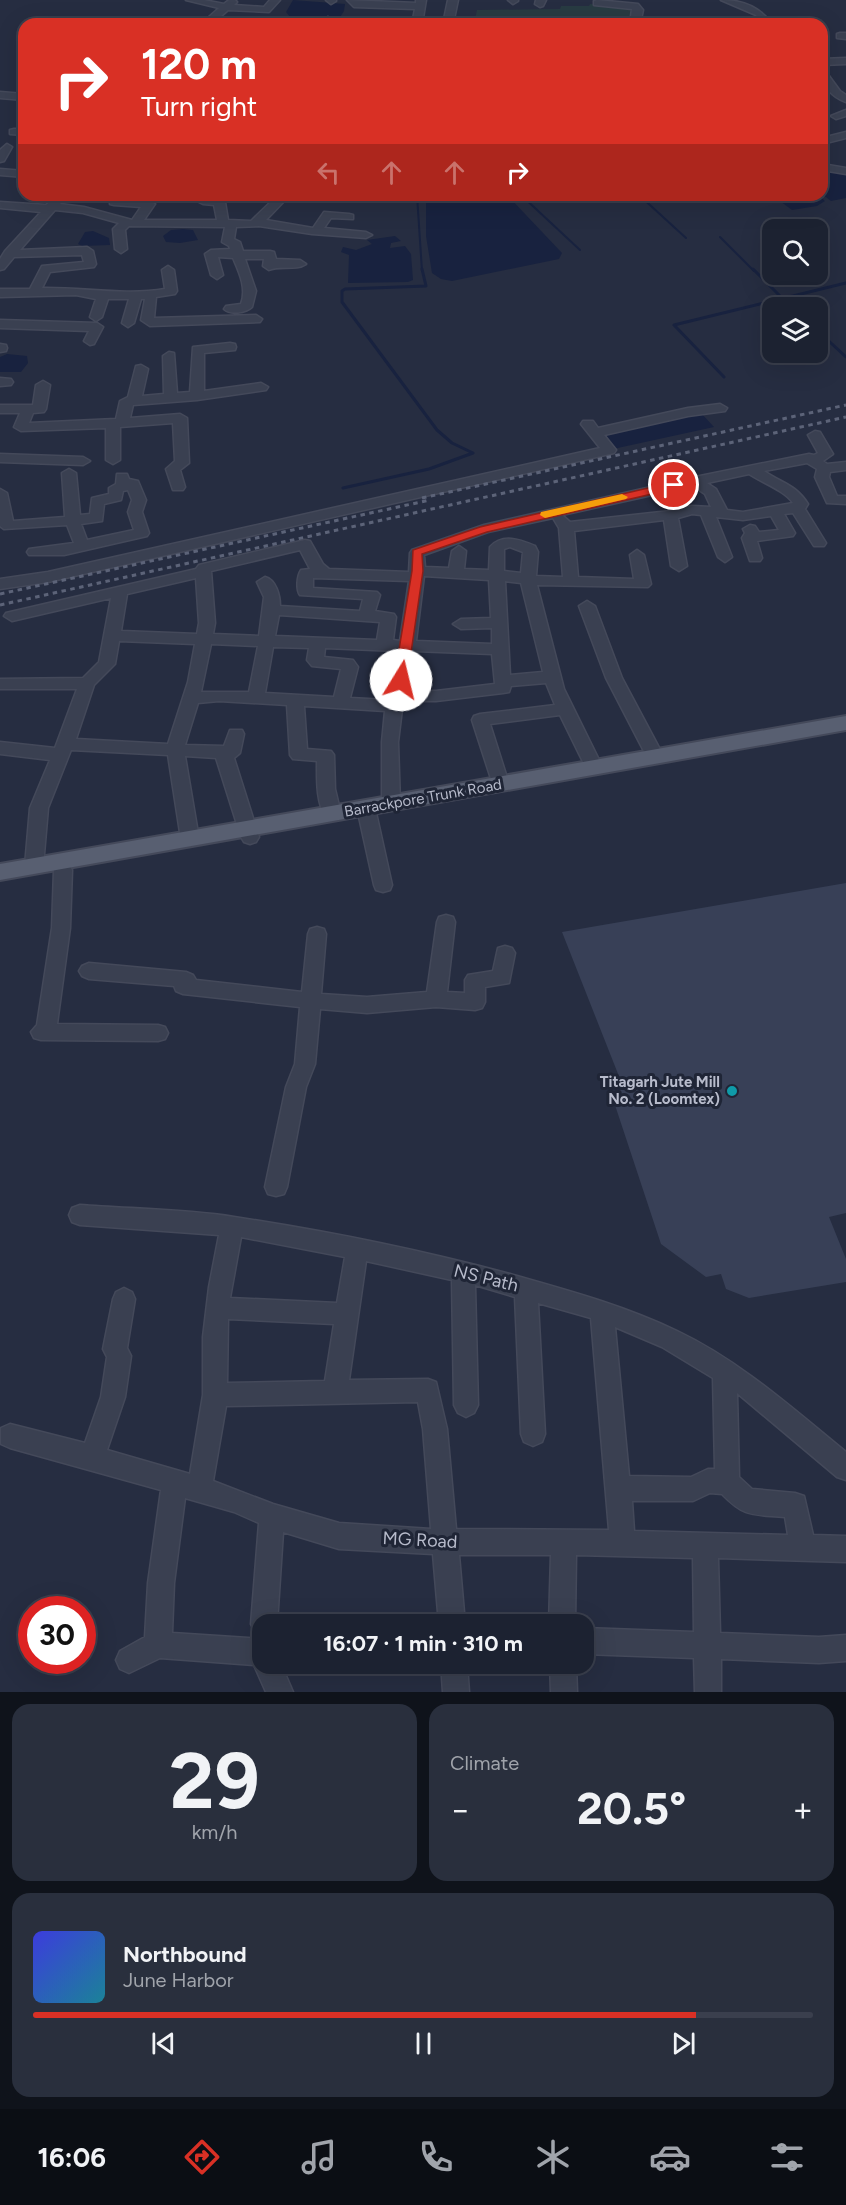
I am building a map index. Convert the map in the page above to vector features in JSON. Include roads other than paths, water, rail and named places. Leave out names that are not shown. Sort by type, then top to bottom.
[{"type":"main road","name":"Barrackpore Trunk Road","points":[[0,873],[190,839],[249,833],[332,814],[367,812],[391,803],[846,723]]},
{"type":"main road","name":"Barrackpore Trunk Road","points":[[0,881],[367,812],[554,786],[846,733]]},
{"type":"street","points":[[191,0],[225,7],[266,10],[275,0]]},
{"type":"street","points":[[213,18],[235,0]]},
{"type":"street","points":[[352,0],[352,4],[421,3],[418,18]]},
{"type":"street","points":[[449,18],[453,0]]},
{"type":"street","points":[[726,0],[759,13],[763,18]]},
{"type":"street","points":[[597,3],[635,6],[638,10],[636,18]]},
{"type":"street","points":[[828,62],[846,61]]},
{"type":"street","points":[[828,82],[836,93],[846,99]]},
{"type":"street","points":[[828,93],[836,93]]},
{"type":"street","points":[[0,96],[18,97]]},
{"type":"street","points":[[828,139],[846,135]]},
{"type":"street","points":[[0,159],[7,147]]},
{"type":"street","points":[[828,168],[846,171]]},
{"type":"street","points":[[1,173],[18,174]]},
{"type":"street","points":[[0,266],[7,252],[56,201]]},
{"type":"street","points":[[203,201],[219,202],[227,224],[228,242],[234,242],[236,254],[247,276],[248,303],[246,307],[230,309]]},
{"type":"street","points":[[258,222],[278,201]]},
{"type":"street","points":[[114,202],[148,204],[131,223],[119,229],[121,249]]},
{"type":"street","points":[[0,205],[84,210],[131,223],[167,225],[258,222],[317,231],[366,235]]},
{"type":"street","points":[[167,225],[174,208]]},
{"type":"street","points":[[317,231],[328,214],[349,216]]},
{"type":"street","points":[[7,252],[87,251],[90,264],[46,269],[35,290]]},
{"type":"street","points":[[217,275],[211,254],[270,255],[269,264],[300,264]]},
{"type":"street","points":[[77,267],[91,282],[78,291]]},
{"type":"street","points":[[0,293],[35,290],[45,293],[78,291],[87,295],[149,295],[171,291],[168,270]]},
{"type":"street","points":[[96,316],[103,294]]},
{"type":"street","points":[[128,323],[136,294]]},
{"type":"street","points":[[149,295],[151,298],[147,320],[150,322],[256,319]]},
{"type":"street","points":[[0,324],[97,327],[90,341]]},
{"type":"street","points":[[197,396],[198,350],[230,347]]},
{"type":"street","points":[[169,356],[171,398]]},
{"type":"street","points":[[134,400],[141,369]]},
{"type":"street","points":[[0,409],[39,409],[44,385]]},
{"type":"street","points":[[113,460],[117,421],[124,404],[134,400],[197,396],[261,387]]},
{"type":"street","points":[[2,579],[40,578],[609,450],[591,428],[720,408]]},
{"type":"street","points":[[28,409],[21,427],[58,427],[176,417],[182,419],[182,463],[173,469],[178,487]]},
{"type":"street","points":[[814,435],[826,454],[818,464]]},
{"type":"street","points":[[0,458],[83,461]]},
{"type":"street","points":[[391,803],[391,734],[417,574],[417,553],[484,529],[695,481],[809,458],[818,464],[846,466]]},
{"type":"street","points":[[818,464],[832,500],[846,500]]},
{"type":"street","points":[[566,527],[670,515],[692,510],[743,516],[796,508],[801,504],[793,492],[773,484],[752,470]]},
{"type":"street","points":[[69,473],[73,504],[72,519],[82,546]]},
{"type":"street","points":[[0,493],[6,524],[13,526],[98,518],[97,501],[116,497],[116,488],[123,487],[122,480],[133,484],[139,500],[135,512],[142,533],[82,546],[34,552]]},
{"type":"street","points":[[695,481],[711,492],[725,558]]},
{"type":"street","points":[[796,508],[819,543]]},
{"type":"street","points":[[749,538],[788,533],[775,511]]},
{"type":"street","points":[[554,513],[566,527],[571,582]]},
{"type":"street","points":[[670,515],[674,527],[679,566]]},
{"type":"street","points":[[743,516],[752,533],[749,538],[755,558]]},
{"type":"street","points":[[25,525],[40,578]]},
{"type":"street","points":[[192,698],[256,698],[341,703],[396,701],[503,688],[495,577],[497,547],[510,542],[530,549],[528,580],[552,677],[594,768]]},
{"type":"street","points":[[190,839],[175,748],[192,698],[207,623],[204,568],[305,544],[317,567],[324,573]]},
{"type":"street","points":[[456,574],[459,551]]},
{"type":"street","points":[[366,615],[372,595],[305,592],[306,573],[456,574],[517,577],[528,580],[643,584],[637,555]]},
{"type":"street","points":[[12,616],[203,572]]},
{"type":"street","points":[[256,698],[272,610],[272,597],[265,582]]},
{"type":"street","points":[[34,866],[39,808],[87,683],[107,664],[120,592]]},
{"type":"street","points":[[318,593],[315,660],[339,662],[350,667],[341,703]]},
{"type":"street","points":[[587,606],[614,678],[655,757]]},
{"type":"street","points":[[272,610],[388,617],[384,645]]},
{"type":"street","points":[[461,624],[500,623]]},
{"type":"street","points":[[112,636],[500,649]]},
{"type":"street","points":[[502,681],[552,677]]},
{"type":"street","points":[[0,684],[87,683]]},
{"type":"street","points":[[295,700],[299,755],[325,755],[326,789],[332,814]]},
{"type":"street","points":[[500,784],[480,720],[566,710]]},
{"type":"street","points":[[0,748],[175,748],[231,753],[236,734]]},
{"type":"street","points":[[223,752],[249,833]]},
{"type":"street","points":[[367,812],[383,885]]},
{"type":"street","points":[[63,870],[61,928],[44,1032],[158,1033]]},
{"type":"street","points":[[436,999],[446,922]]},
{"type":"street","points":[[276,1186],[296,1088],[305,1064],[313,1001],[317,934]]},
{"type":"street","points":[[89,971],[313,1001],[367,1005],[436,999],[475,1002],[475,980],[502,978],[505,953]]},
{"type":"street","name":"NS Path","points":[[80,1215],[232,1226],[464,1272],[602,1310],[670,1339],[724,1371],[744,1384],[846,1468]]},
{"type":"street","points":[[158,1645],[161,1583],[187,1485],[209,1443],[215,1395],[215,1337],[218,1308],[232,1226]]},
{"type":"street","points":[[335,1392],[357,1249]]},
{"type":"street","points":[[464,1272],[466,1405]]},
{"type":"street","points":[[526,1288],[533,1434]]},
{"type":"street","points":[[92,1458],[113,1397],[119,1356],[115,1349],[124,1299]]},
{"type":"street","points":[[218,1308],[348,1314]]},
{"type":"street","points":[[602,1310],[623,1543]]},
{"type":"street","points":[[724,1371],[727,1415],[727,1482]]},
{"type":"street","points":[[215,1395],[428,1390],[435,1429],[451,1614]]},
{"type":"street","name":"MG Road","points":[[10,1436],[187,1485],[235,1500],[272,1516],[339,1536],[444,1542],[705,1544],[846,1549]]},
{"type":"street","points":[[618,1488],[693,1490],[708,1481],[727,1482],[746,1501],[795,1505],[803,1549]]},
{"type":"street","points":[[265,1614],[272,1516]]},
{"type":"street","points":[[562,1614],[564,1542]]},
{"type":"street","points":[[705,1544],[708,1692]]},
{"type":"street","points":[[594,1641],[819,1650],[846,1648]]},
{"type":"street","points":[[129,1660],[158,1645],[252,1652]]},
{"type":"street","points":[[272,1674],[280,1692]]},
{"type":"street","points":[[455,1674],[456,1692]]},
{"type":"street","points":[[563,1674],[564,1692]]},
{"type":"water","points":[[293,0],[345,4],[340,18],[290,17],[286,12]]},
{"type":"water","points":[[839,169],[846,174],[846,198],[831,201],[828,199],[828,170]]},
{"type":"water","points":[[426,201],[513,201],[562,253],[559,259],[452,281],[441,279],[432,273],[426,236]]},
{"type":"water","points":[[780,201],[825,201],[817,206],[792,210]]},
{"type":"water","points":[[171,230],[193,230],[198,240],[180,243],[166,242],[163,236]]},
{"type":"water","points":[[93,231],[109,238],[110,245],[82,246],[78,244],[85,232]]},
{"type":"water","points":[[395,236],[401,241],[391,243],[390,248],[405,246],[411,254],[413,280],[348,283],[349,255],[341,252],[343,247],[356,250],[372,244],[367,240]]},
{"type":"water","points":[[7,354],[27,356],[28,363],[21,372],[0,372],[0,357]]},
{"type":"water","points":[[701,413],[714,427],[613,449],[601,435]]},
{"type":"waterway","points":[[417,201],[422,271]]},
{"type":"waterway","points":[[527,201],[580,250]]},
{"type":"waterway","points":[[646,201],[686,238]]},
{"type":"waterway","points":[[720,237],[754,271]]},
{"type":"waterway","points":[[343,488],[429,469],[473,453],[452,443],[437,430],[342,302],[342,291],[345,289],[426,286],[422,269]]},
{"type":"waterway","points":[[753,269],[781,297]]},
{"type":"waterway","points":[[789,297],[846,283]]},
{"type":"waterway","points":[[724,377],[674,325],[762,304]]},
{"type":"waterway","points":[[828,340],[846,357]]},
{"type":"railway","points":[[422,498],[846,405]]},
{"type":"railway","points":[[0,605],[846,417]]},
{"type":"railway","points":[[0,594],[430,500]]},
{"type":"place","name":"Titagarh Jute Mill No. 2 (Loomtex)","points":[[732,1091]]}]
